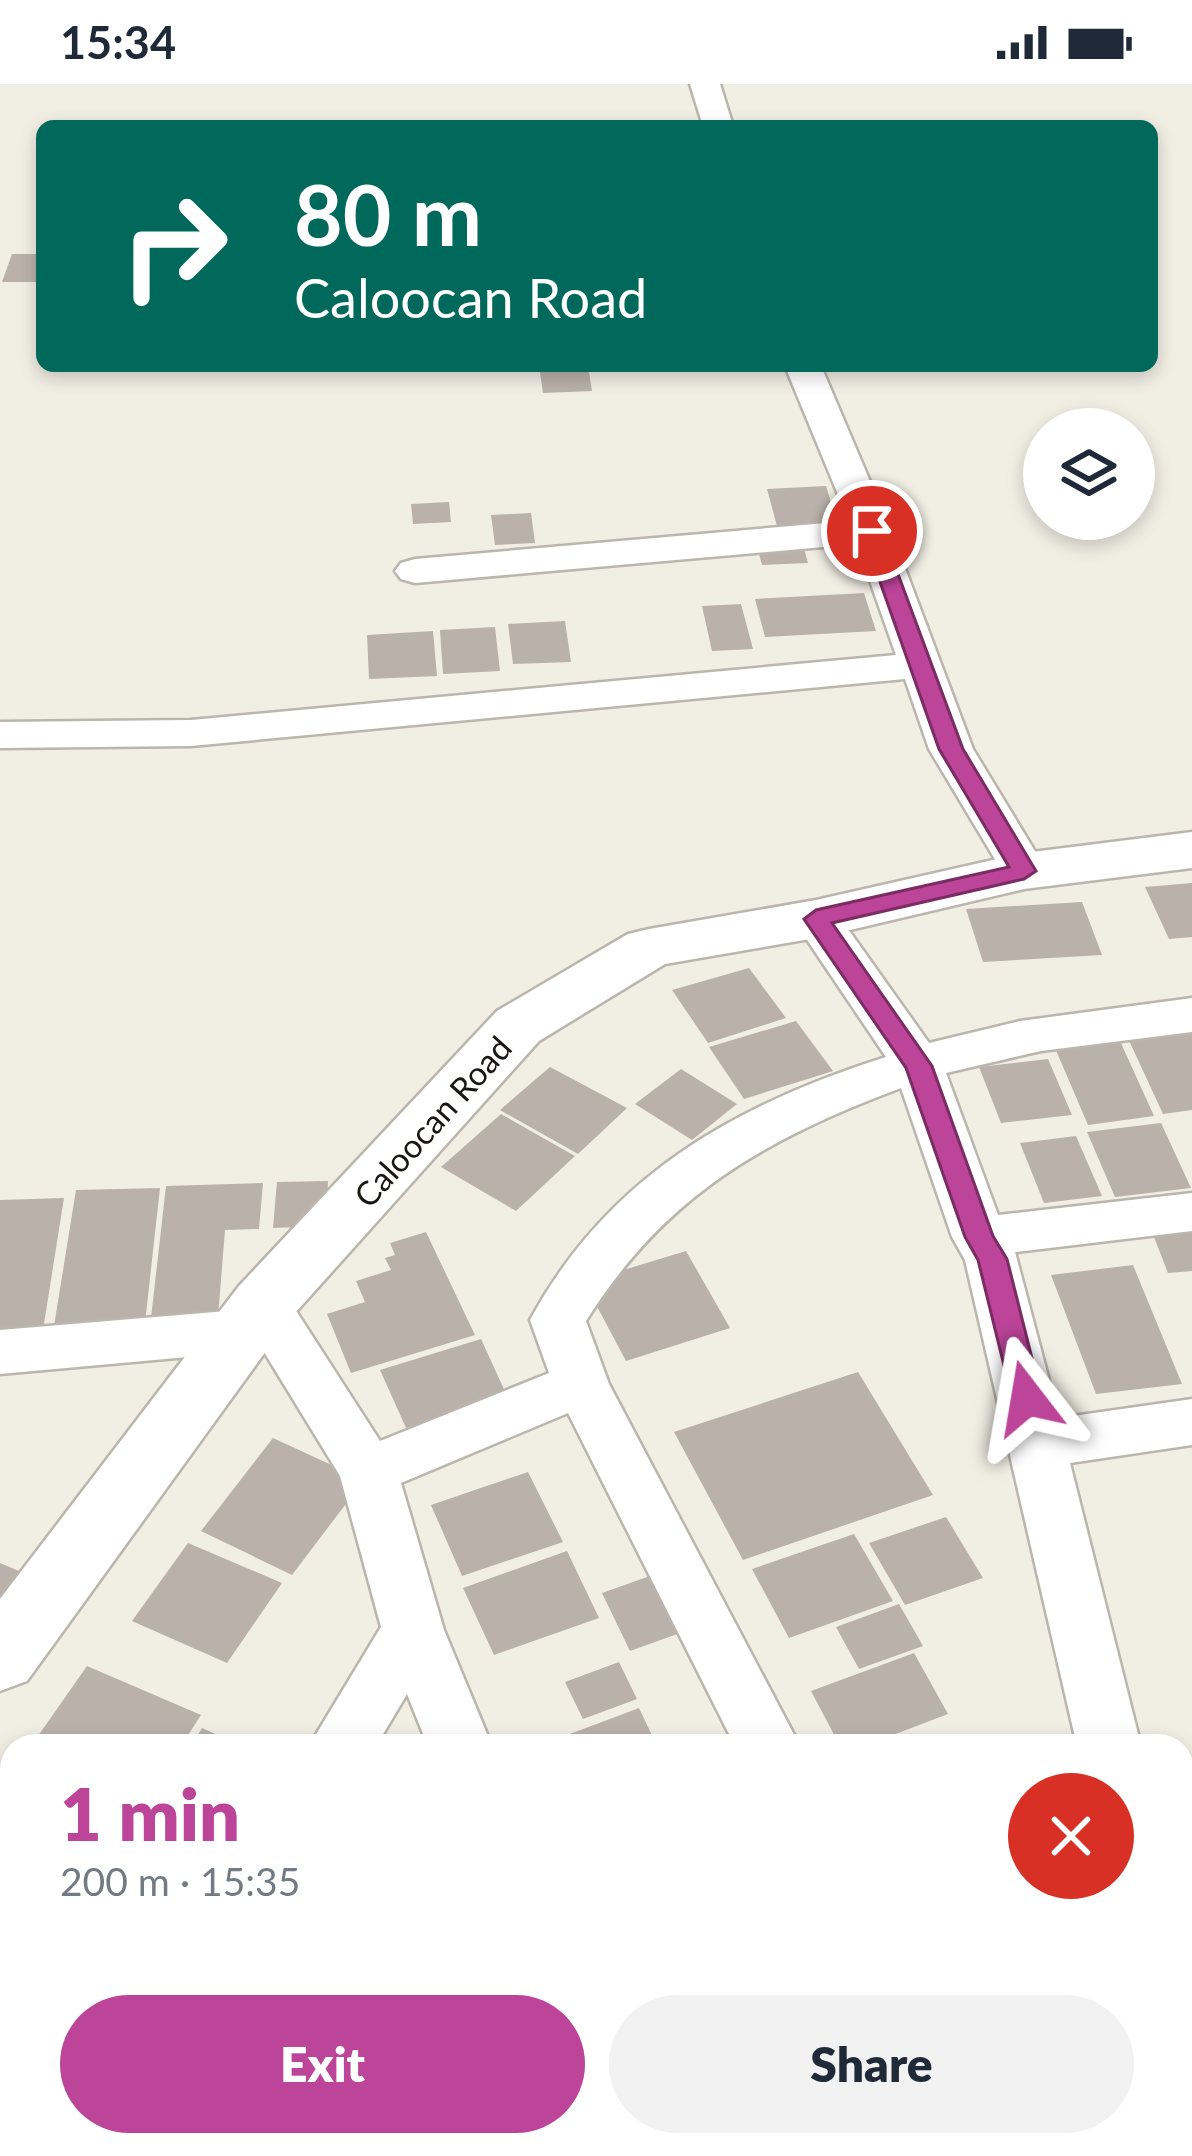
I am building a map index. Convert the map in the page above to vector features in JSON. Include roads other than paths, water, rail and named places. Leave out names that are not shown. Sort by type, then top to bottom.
[{"type":"street","points":[[705,84],[716,120]]},
{"type":"street","points":[[806,372],[872,531],[951,749],[1024,871]]},
{"type":"street","points":[[415,572],[872,531]]},
{"type":"street","points":[[0,735],[191,733],[921,665]]},
{"type":"street","name":"Caloocan Road","points":[[0,1658],[253,1318],[518,1026],[649,948],[816,919],[1024,871],[1192,850]]},
{"type":"street","points":[[816,919],[919,1066],[992,1259],[1106,1734]]},
{"type":"street","points":[[762,1734],[581,1384],[558,1320],[581,1282],[666,1187],[776,1118],[919,1066],[1017,1039],[1192,1015]]},
{"type":"street","points":[[980,1237],[1192,1212]]},
{"type":"street","points":[[0,1352],[253,1318],[368,1471],[412,1630],[455,1734]]},
{"type":"street","points":[[368,1471],[581,1384]]},
{"type":"street","points":[[1039,1444],[1192,1422]]},
{"type":"street","points":[[348,1734],[412,1630]]}]
